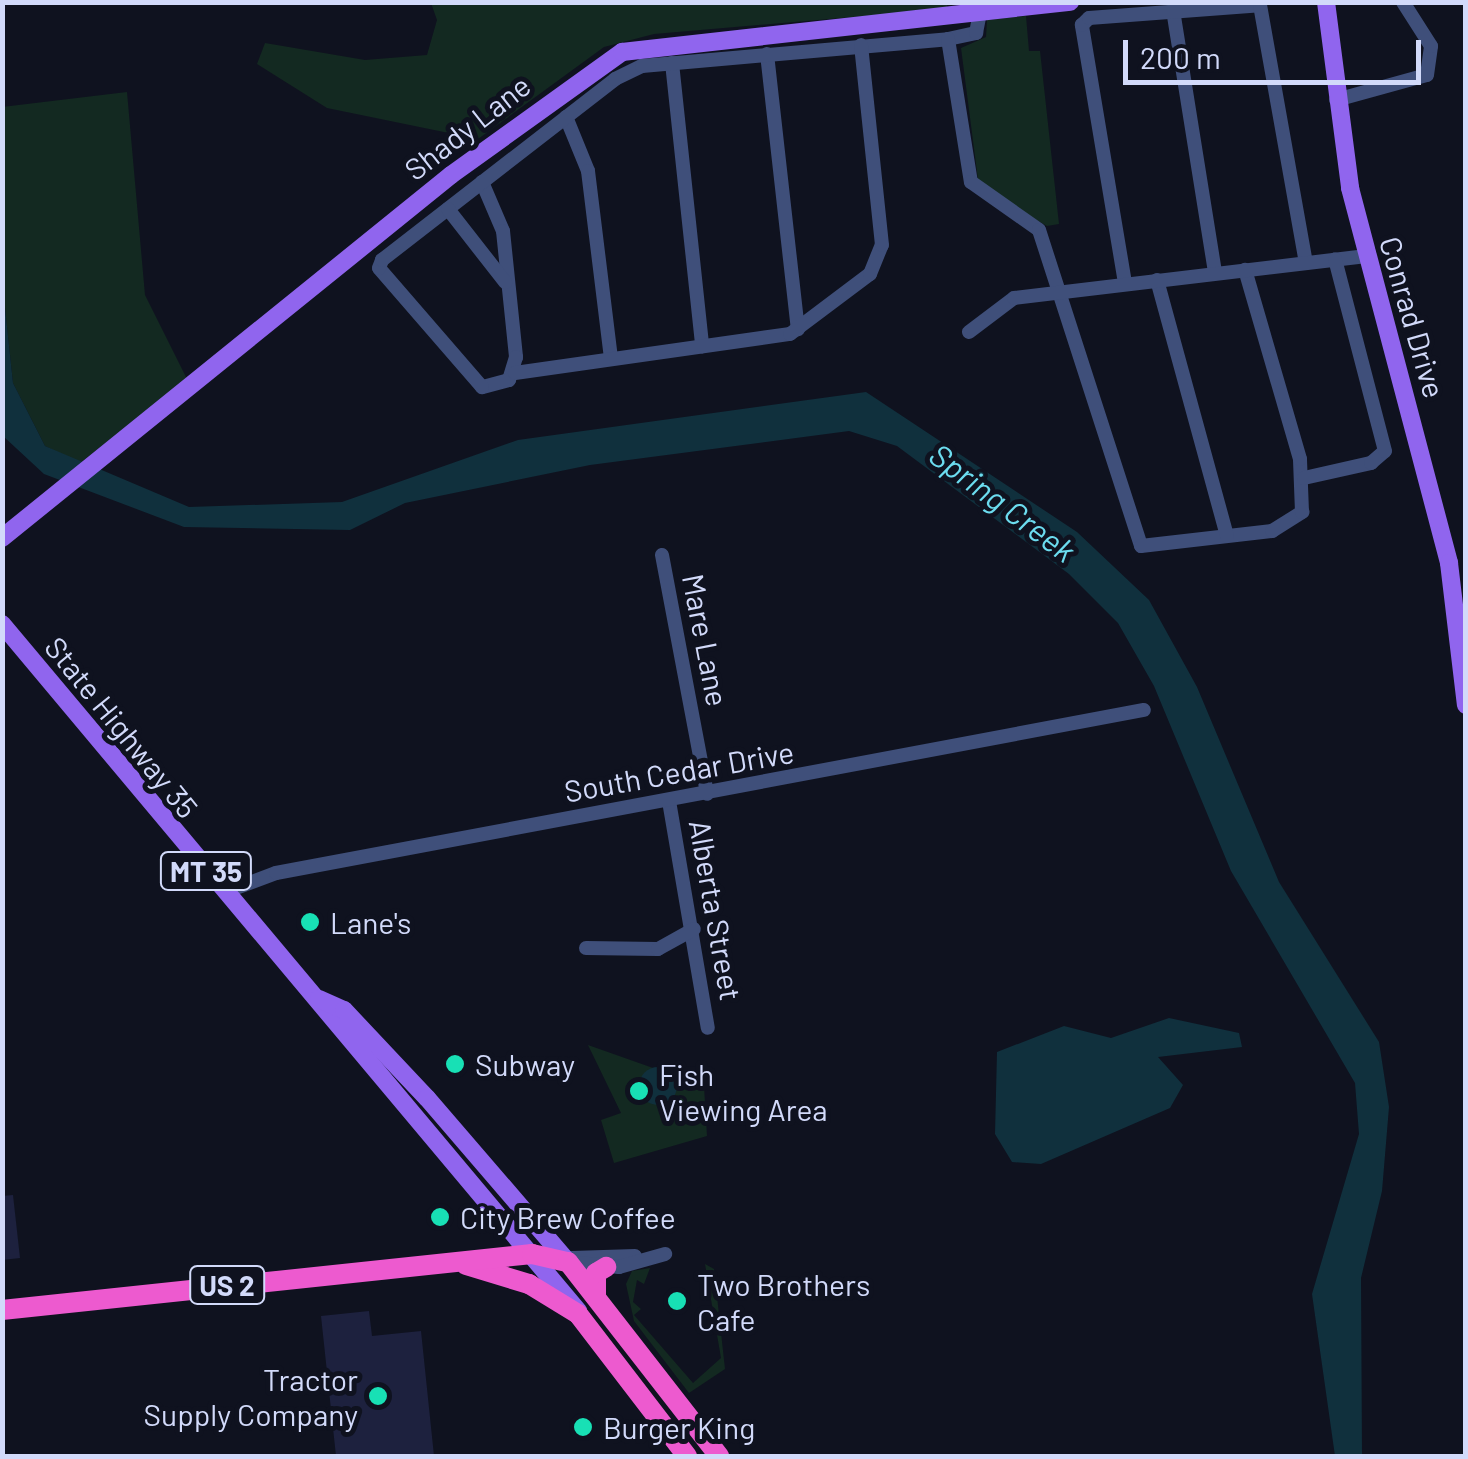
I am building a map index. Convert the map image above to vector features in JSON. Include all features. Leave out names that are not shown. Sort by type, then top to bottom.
[{"type":"highway","name":"US 2","points":[[2,1310],[452,1260],[532,1254],[568,1262]]},
{"type":"highway","name":"US 2","points":[[452,1260],[528,1284],[587,1323],[687,1456]]},
{"type":"highway","points":[[568,1262],[720,1456]]},
{"type":"highway","points":[[596,1297],[596,1273],[606,1267]]},
{"type":"highway","points":[[675,1422],[700,1456]]},
{"type":"main road","name":"Conrad Drive","points":[[1326,2],[1336,100],[1367,256],[1449,562],[1466,705]]},
{"type":"main road","name":"Shady Lane","points":[[2,538],[451,175],[622,52],[1059,3]]},
{"type":"main road","name":"State Highway 35","points":[[2,624],[319,999],[330,1024],[532,1254]]},
{"type":"main road","name":"State Highway 35","points":[[319,999],[344,1010],[428,1098],[568,1262]]},
{"type":"main road","name":"MT 35","points":[[532,1254],[587,1323]]},
{"type":"street","points":[[1125,284],[1082,25],[1089,18],[1252,2],[1265,14],[1306,262]]},
{"type":"street","points":[[1336,100],[1427,74],[1431,46],[1403,2]]},
{"type":"street","points":[[1173,10],[1215,273]]},
{"type":"street","points":[[861,45],[880,256],[798,330],[514,373],[497,385],[468,379],[380,275],[382,260],[629,70],[672,63],[861,45],[948,39],[976,33],[980,13]]},
{"type":"street","points":[[948,39],[971,182],[1034,223],[1062,290],[1136,543],[1227,536],[1294,521],[1304,504],[1304,478],[1245,270]]},
{"type":"street","points":[[767,54],[798,330]]},
{"type":"street","points":[[672,63],[702,346]]},
{"type":"street","points":[[566,117],[588,170],[611,358]]},
{"type":"street","points":[[451,175],[466,196]]},
{"type":"street","points":[[482,182],[503,231],[514,373]]},
{"type":"street","points":[[448,209],[505,282]]},
{"type":"street","points":[[968,332],[1014,298],[1367,256]]},
{"type":"street","points":[[1304,478],[1371,462],[1386,451],[1335,259]]},
{"type":"street","points":[[1157,280],[1227,536]]},
{"type":"street","name":"Mare Lane","points":[[662,555],[707,794]]},
{"type":"street","name":"South Cedar Drive","points":[[226,892],[276,874],[1144,710]]},
{"type":"street","name":"Alberta Street","points":[[669,801],[708,1028]]},
{"type":"street","points":[[586,948],[658,949],[694,929]]},
{"type":"street","points":[[666,1254],[606,1267],[568,1262],[666,1254]]},
{"type":"green space","points":[[431,3],[947,3],[947,9],[654,34],[604,47],[478,139],[327,108],[257,64],[265,43],[365,60],[427,55],[437,20]]},
{"type":"green space","points":[[1026,16],[1029,51],[1040,51],[1059,224],[1047,226],[979,187],[961,48],[986,37],[987,20]]},
{"type":"green space","points":[[127,92],[145,295],[187,379],[80,463],[45,446],[13,383],[2,280],[2,107]]},
{"type":"green space","points":[[588,1045],[704,1086],[707,1136],[614,1163],[601,1120],[621,1113]]},
{"type":"green space","points":[[705,1264],[714,1269],[725,1369],[689,1393],[634,1321],[626,1284],[632,1271],[650,1268],[644,1284],[637,1280],[633,1302],[641,1309],[634,1315],[693,1383],[721,1358]]},
{"type":"water","name":"Spring Creek","points":[[2,280],[13,383],[45,446],[189,507],[342,502],[518,440],[866,392],[1077,532],[1149,600],[1197,687],[1279,882],[1379,1042],[1389,1107],[1382,1191],[1361,1278],[1362,1456],[1335,1456],[1312,1294],[1359,1134],[1355,1083],[1231,871],[1154,686],[1118,623],[1069,574],[897,446],[849,431],[590,465],[405,503],[350,530],[184,527],[44,474],[3,436]]},
{"type":"water","points":[[1169,1018],[1239,1033],[1242,1047],[1158,1057],[1183,1085],[1170,1108],[1041,1164],[1012,1162],[995,1134],[997,1052],[1064,1026],[1111,1038]]},
{"type":"water","points":[[658,1067],[671,1073],[677,1086],[671,1099],[658,1105],[645,1099],[639,1086],[645,1073]]},
{"type":"building","points":[[13,1195],[20,1258],[2,1260],[2,1196]]},
{"type":"building","name":"Tractor Supply Company","points":[[369,1311],[372,1336],[421,1331],[434,1456],[336,1456],[321,1316]]},
{"type":"place","name":"Lane's","points":[[310,922]]},
{"type":"place","name":"Subway","points":[[455,1064]]},
{"type":"place","name":"Fish Viewing Area","points":[[639,1091]]},
{"type":"place","name":"City Brew Coffee","points":[[440,1217]]},
{"type":"place","name":"Two Brothers Cafe","points":[[677,1301]]},
{"type":"place","name":"Tractor Supply Company","points":[[378,1396]]},
{"type":"place","name":"Burger King","points":[[583,1427]]}]
